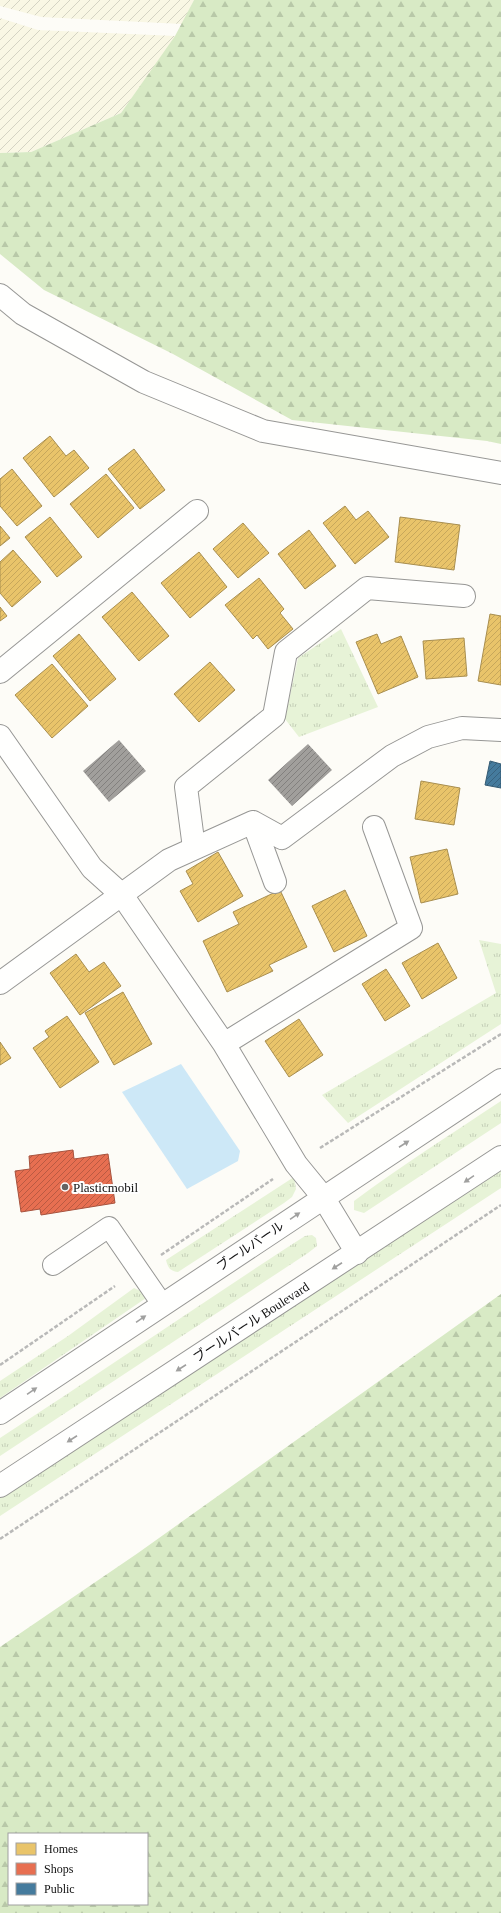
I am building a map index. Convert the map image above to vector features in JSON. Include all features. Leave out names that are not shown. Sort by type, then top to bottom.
[{"type":"street","points":[[0,295],[23,314],[144,382],[263,431],[501,473]]},
{"type":"street","points":[[0,672],[197,511]]},
{"type":"street","points":[[194,848],[186,788],[274,716],[286,652],[367,588],[464,596]]},
{"type":"street","points":[[253,822],[282,838],[392,756],[428,737],[462,728],[501,730]]},
{"type":"street","points":[[0,736],[92,868],[122,895],[224,1044],[296,1164],[323,1197],[357,1253]]},
{"type":"street","points":[[0,983],[168,860],[253,822]]},
{"type":"street","points":[[253,822],[275,882]]},
{"type":"street","points":[[224,1044],[411,928],[374,827]]},
{"type":"street","name":"ブールバール","points":[[0,1413],[501,1080]]},
{"type":"street","name":"ブールバール Boulevard","points":[[0,1486],[357,1253],[501,1157]]},
{"type":"lane","points":[[53,1265],[109,1227],[162,1304]]},
{"type":"path","points":[[0,1365],[139,1269],[296,1164],[501,1034]]},
{"type":"path","points":[[0,1539],[501,1205]]},
{"type":"shaded area","points":[[0,0],[194,0],[182,24],[41,17],[0,6]]},
{"type":"shaded area","points":[[0,18],[38,30],[176,36],[121,113],[31,152],[0,153]]},
{"type":"green space","points":[[194,0],[501,0],[501,444],[487,441],[292,420],[173,354],[44,290],[0,254],[0,153],[31,152],[121,113],[175,36]]},
{"type":"green space","points":[[341,629],[378,707],[299,737],[285,719],[298,658]]},
{"type":"green space","points":[[479,940],[501,944],[501,1024],[348,1123],[322,1095],[496,993]]},
{"type":"green space","points":[[501,1101],[501,1123],[364,1213],[354,1210],[354,1201]]},
{"type":"green space","points":[[501,1168],[501,1188],[0,1516],[0,1497]]},
{"type":"green space","points":[[294,1177],[296,1189],[292,1197],[178,1272],[171,1270],[166,1260]]},
{"type":"green space","points":[[312,1235],[316,1238],[317,1246],[308,1253],[0,1456],[0,1438],[305,1236]]},
{"type":"green space","points":[[134,1288],[143,1292],[146,1298],[0,1398],[0,1381],[68,1336]]},
{"type":"green space","points":[[501,1294],[501,1913],[0,1913],[0,1647],[138,1553]]},
{"type":"water","points":[[181,1064],[240,1151],[238,1161],[187,1189],[122,1092]]},
{"type":"building: Homes","points":[[50,436],[66,456],[74,450],[89,468],[54,497],[23,458]]},
{"type":"building: Homes","points":[[134,449],[165,490],[140,509],[108,469]]},
{"type":"building: Homes","points":[[12,469],[42,506],[17,526],[0,506],[0,479]]},
{"type":"building: Homes","points":[[106,474],[134,508],[98,538],[70,504]]},
{"type":"building: Homes","points":[[345,506],[356,520],[368,511],[389,537],[355,564],[323,523]]},
{"type":"building: Homes","points":[[50,517],[82,557],[57,577],[25,537]]},
{"type":"building: Homes","points":[[400,517],[460,525],[454,570],[395,562]]},
{"type":"building: Homes","points":[[243,523],[269,553],[238,578],[213,549]]},
{"type":"building: Homes","points":[[0,526],[10,538],[0,546]]},
{"type":"building: Homes","points":[[309,530],[336,566],[305,589],[278,554]]},
{"type":"building: Homes","points":[[13,550],[41,582],[12,607],[0,593],[0,562]]},
{"type":"building: Homes","points":[[199,552],[227,587],[190,618],[161,583]]},
{"type":"building: Homes","points":[[259,578],[284,609],[280,613],[293,629],[268,649],[257,635],[253,639],[225,605]]},
{"type":"building: Homes","points":[[132,592],[169,636],[139,661],[102,617]]},
{"type":"building: Homes","points":[[0,607],[7,616],[0,621]]},
{"type":"building: Homes","points":[[490,614],[501,616],[501,685],[478,681]]},
{"type":"building: Homes","points":[[79,634],[116,679],[90,701],[53,656]]},
{"type":"building: Homes","points":[[377,634],[381,644],[401,636],[418,677],[378,694],[356,642]]},
{"type":"building: Homes","points":[[464,638],[467,676],[426,679],[423,641]]},
{"type":"building: Homes","points":[[210,662],[235,690],[199,722],[174,694]]},
{"type":"building: Homes","points":[[52,664],[88,706],[52,738],[15,695]]},
{"type":"building: Homes","points":[[421,781],[460,788],[454,825],[415,819]]},
{"type":"building: Homes","points":[[447,849],[458,894],[421,903],[410,857]]},
{"type":"building: Homes","points":[[218,852],[243,896],[198,922],[180,891],[193,884],[186,871]]},
{"type":"building: Homes","points":[[280,890],[307,947],[269,965],[273,971],[227,992],[203,941],[239,924],[233,912]]},
{"type":"building: Homes","points":[[345,890],[367,936],[334,952],[312,906]]},
{"type":"building: Homes","points":[[438,943],[457,978],[422,999],[402,963]]},
{"type":"building: Homes","points":[[76,954],[89,972],[104,962],[121,986],[80,1015],[50,973]]},
{"type":"building: Homes","points":[[386,969],[410,1006],[385,1021],[362,984]]},
{"type":"building: Homes","points":[[123,992],[152,1044],[114,1065],[85,1013]]},
{"type":"building: Homes","points":[[67,1016],[99,1062],[60,1088],[33,1048],[49,1037],[45,1031]]},
{"type":"building: Homes","points":[[299,1019],[323,1055],[289,1077],[265,1041]]},
{"type":"building: Homes","points":[[0,1042],[11,1058],[0,1065]]},
{"type":"building: Shops","name":"Plasticmobil","points":[[73,1150],[74,1159],[108,1154],[115,1203],[41,1215],[40,1209],[21,1212],[15,1171],[30,1169],[29,1156]]},
{"type":"building: Public","points":[[490,761],[501,764],[501,788],[485,785]]},
{"type":"building: Other","points":[[119,740],[146,771],[109,802],[83,771]]},
{"type":"building: Other","points":[[308,744],[332,770],[292,806],[268,780]]},
{"type":"place","name":"Plasticmobil","points":[[65,1187]]}]
